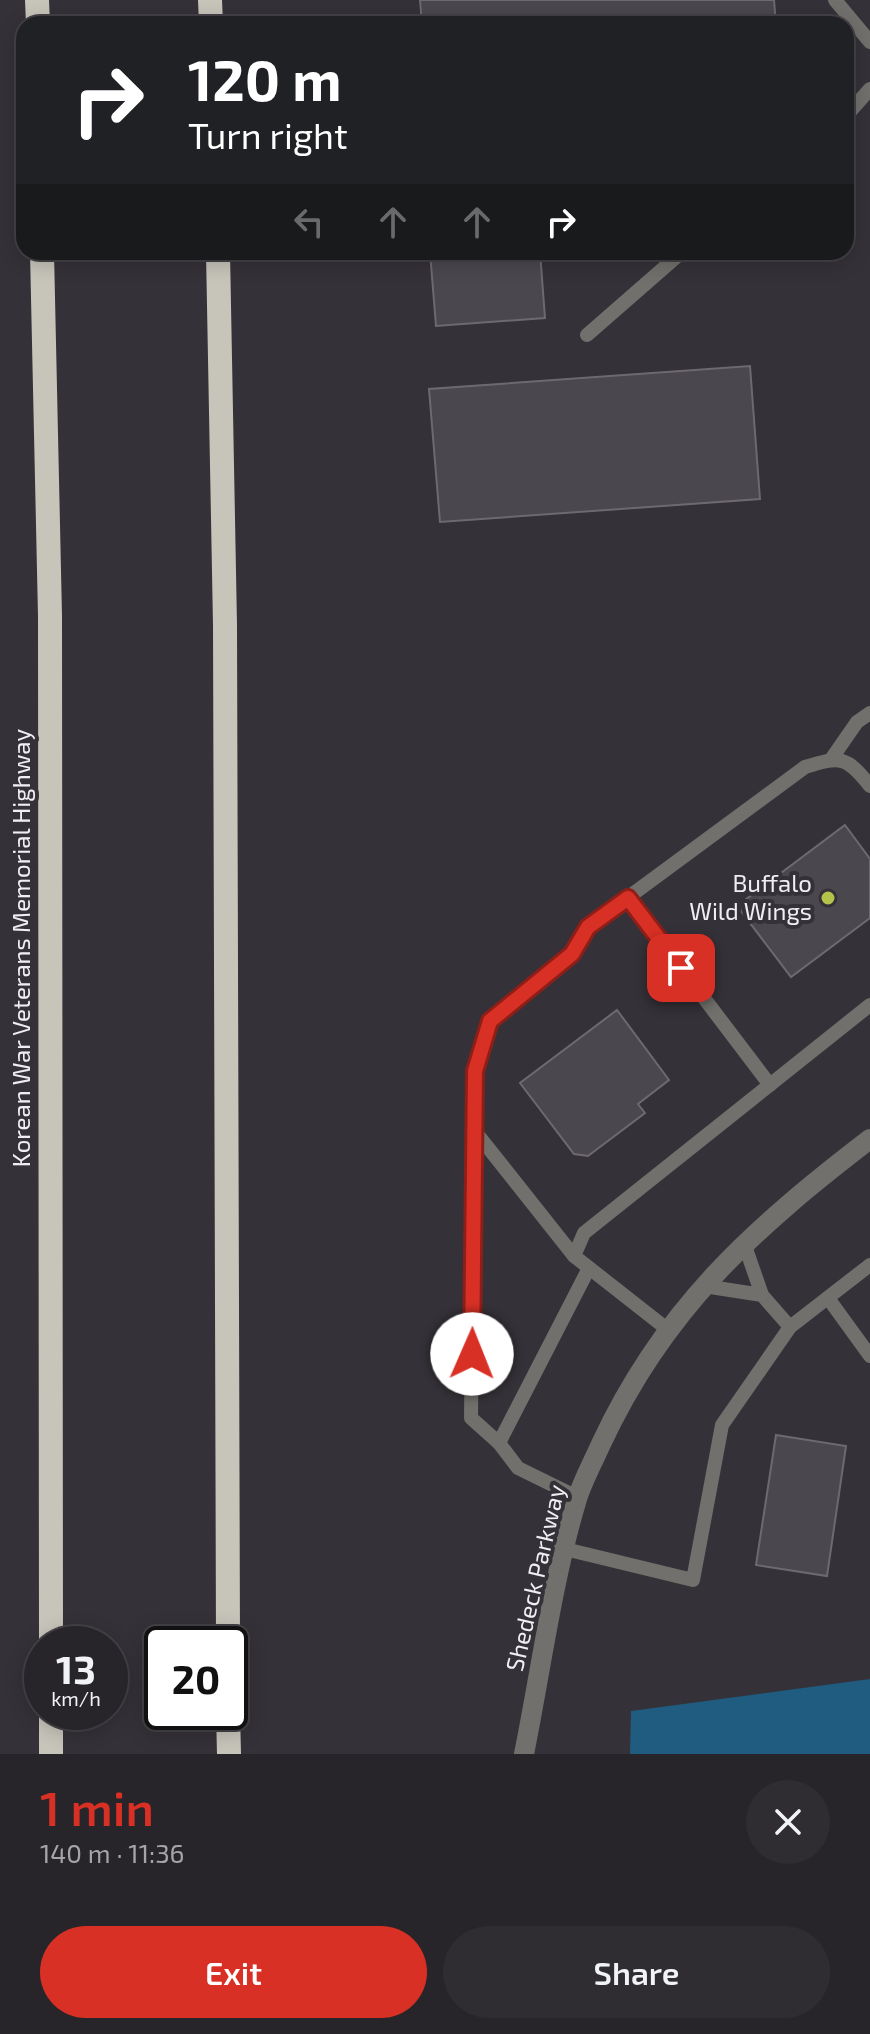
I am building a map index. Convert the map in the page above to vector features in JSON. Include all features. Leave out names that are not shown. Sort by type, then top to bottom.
[{"type":"highway","name":"Korean War Veterans Memorial Highway","points":[[42,260],[50,632],[51,1626]]},
{"type":"highway","points":[[218,260],[225,625],[228,1626]]},
{"type":"highway","points":[[51,1730],[51,1754]]},
{"type":"highway","points":[[228,1730],[229,1754]]},
{"type":"street","name":"Shedeck Parkway","points":[[524,1754],[577,1497],[615,1415],[667,1329],[704,1286],[744,1243],[795,1196],[870,1139]]},
{"type":"lane","points":[[835,0],[848,16]]},
{"type":"lane","points":[[854,23],[870,42]]},
{"type":"lane","points":[[854,107],[870,89]]},
{"type":"lane","points":[[587,335],[673,260]]},
{"type":"lane","points":[[577,1497],[518,1468],[499,1443],[471,1418],[475,1071],[490,1021],[572,954],[588,927],[805,767],[832,758],[857,722],[870,713]]},
{"type":"lane","points":[[832,758],[854,766],[870,786]]},
{"type":"lane","points":[[628,898],[770,1085]]},
{"type":"lane","points":[[574,1256],[584,1233],[870,1005]]},
{"type":"lane","points":[[474,1130],[574,1256],[667,1329]]},
{"type":"lane","points":[[744,1243],[762,1295],[790,1327]]},
{"type":"lane","points":[[565,1549],[693,1580],[722,1425],[790,1327],[870,1265]]},
{"type":"lane","points":[[499,1443],[589,1268]]},
{"type":"lane","points":[[704,1286],[762,1295]]},
{"type":"lane","points":[[828,1298],[870,1356]]},
{"type":"water","points":[[870,1679],[870,1754],[630,1754],[631,1711]]},
{"type":"building","points":[[420,0],[774,0],[775,16],[421,16]]},
{"type":"building","points":[[431,260],[541,260],[545,318],[436,326]]},
{"type":"building","points":[[750,366],[760,499],[440,522],[429,389]]},
{"type":"building","points":[[845,825],[870,859],[870,918],[791,977],[737,906]]},
{"type":"building","points":[[617,1010],[669,1080],[638,1104],[645,1113],[588,1156],[574,1154],[520,1083]]},
{"type":"building","points":[[776,1435],[846,1446],[827,1576],[756,1565]]},
{"type":"place","name":"Buffalo Wild Wings","points":[[828,898]]},
{"type":"route","points":[[472,1354],[475,1071],[490,1021],[572,954],[588,927],[628,898],[681,968]]}]
